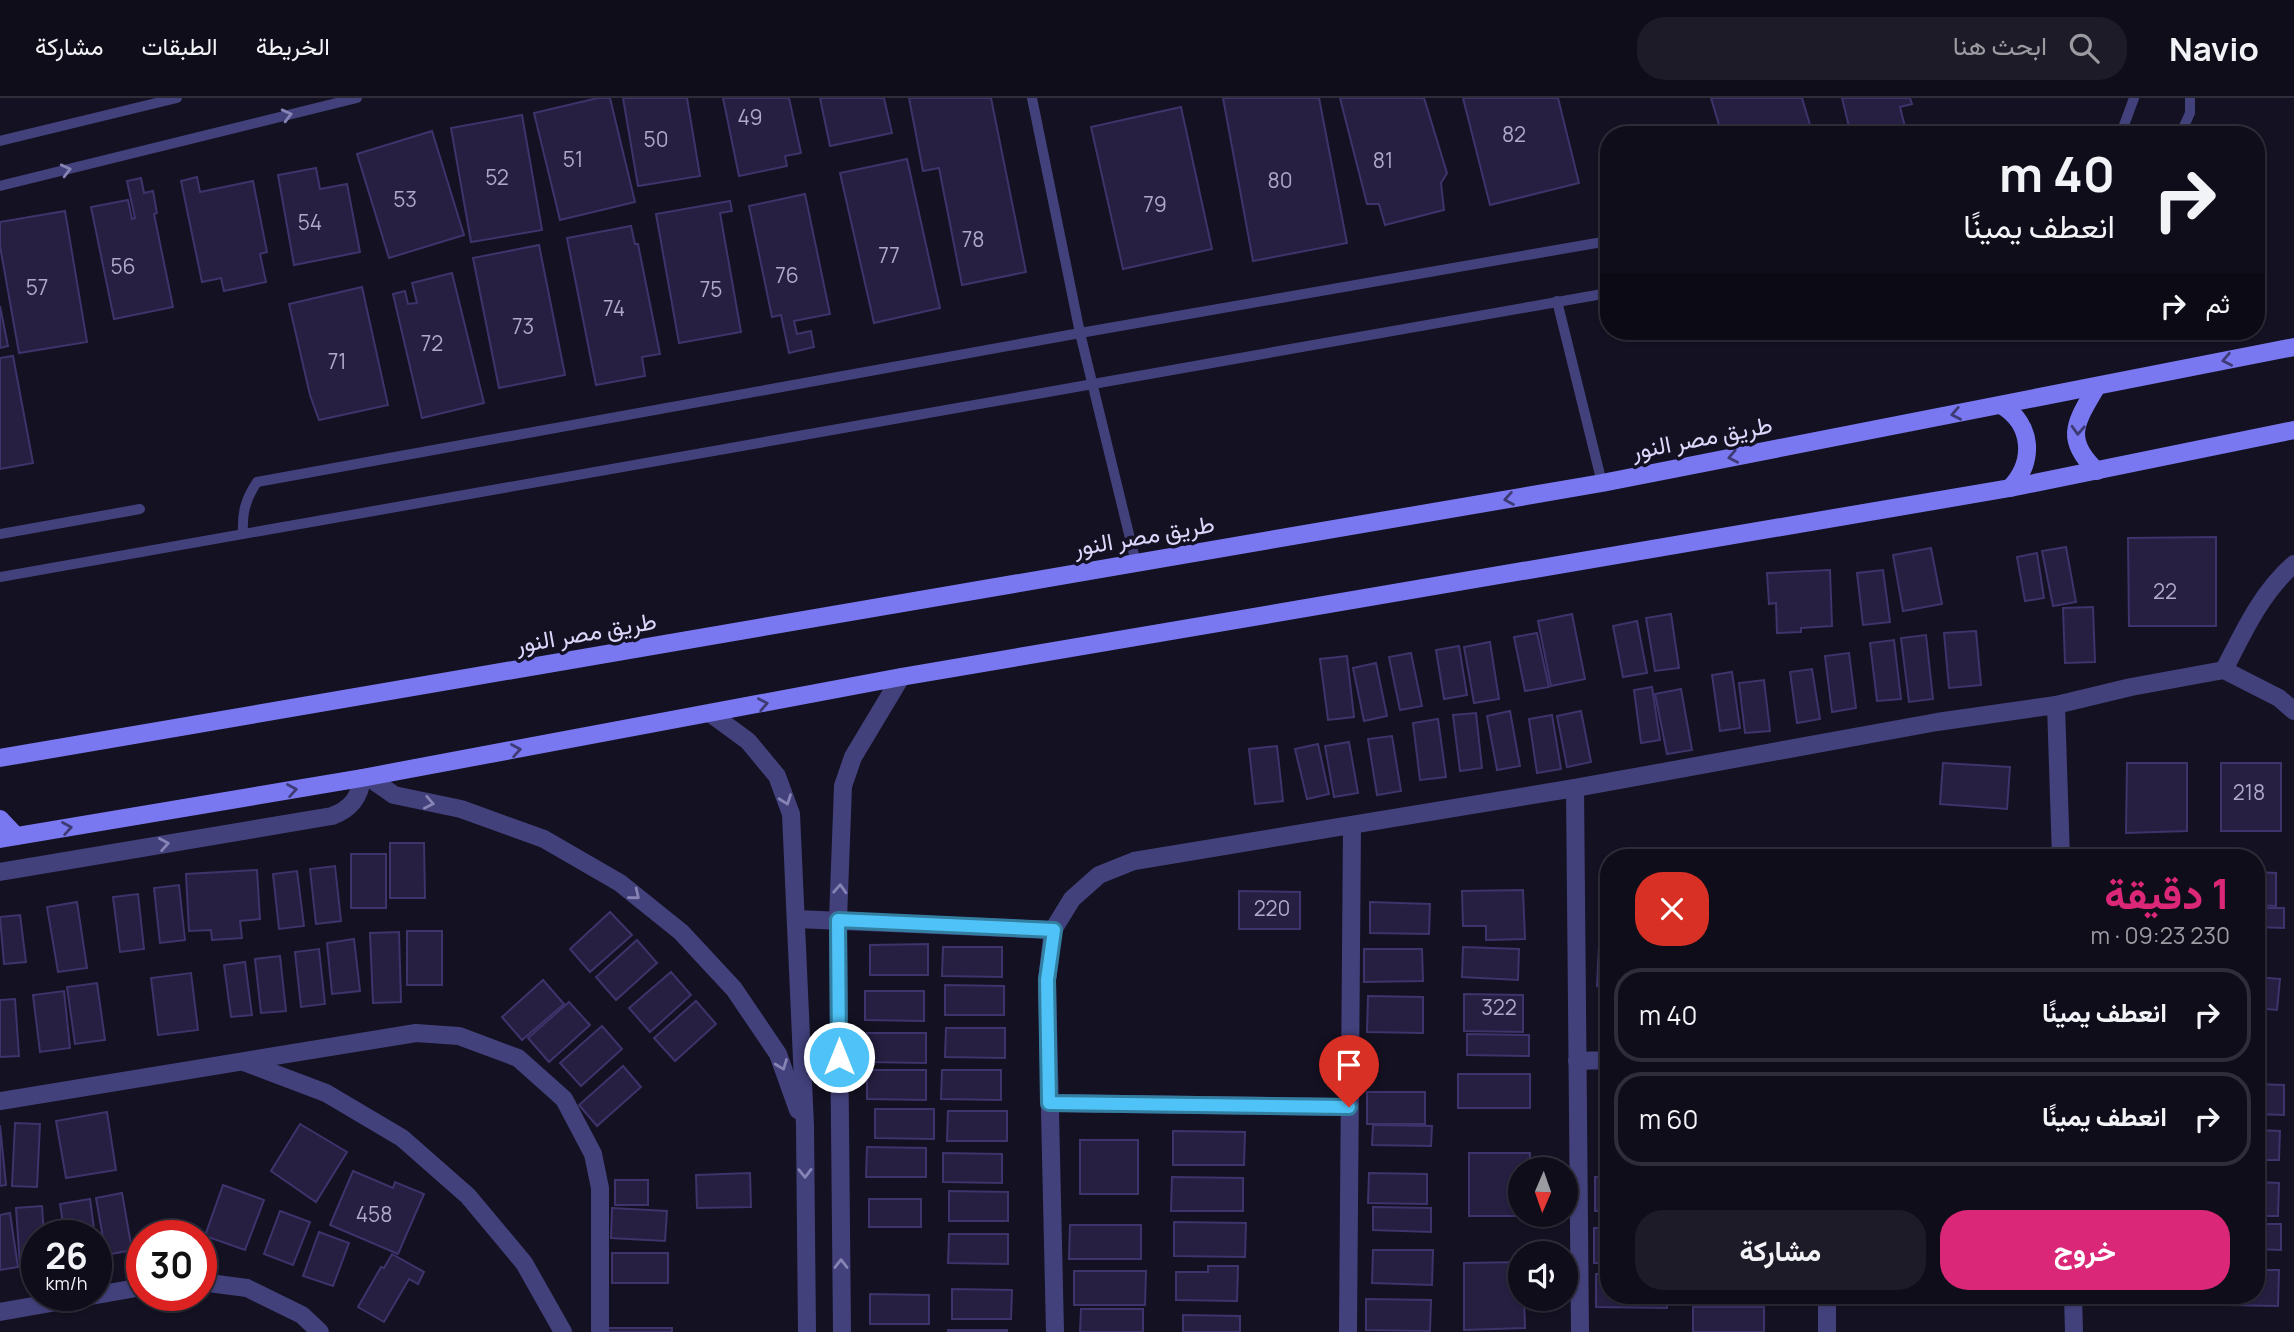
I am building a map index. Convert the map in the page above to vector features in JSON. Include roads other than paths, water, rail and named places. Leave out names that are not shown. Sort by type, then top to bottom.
[{"type":"street","name":"طريق مصر النور","points":[[0,758],[1602,483],[2294,347]]},
{"type":"street","points":[[2097,386],[2076,423],[2078,450],[2097,471]]},
{"type":"street","points":[[2001,405],[2014,412],[2021,424],[2028,453],[2020,478],[2010,488]]},
{"type":"street","points":[[0,818],[8,837],[365,777],[901,677],[2010,488],[2294,430]]},
{"type":"street","points":[[2224,670],[2253,613],[2278,578],[2294,564]]},
{"type":"street","points":[[1055,1332],[1047,980],[1054,930],[1072,899],[1100,875],[1134,861],[1575,788],[1937,722],[2056,705],[2130,687],[2224,670],[2279,698],[2294,711]]},
{"type":"street","points":[[842,1332],[838,920],[843,786],[853,757],[901,677]]},
{"type":"street","points":[[2056,705],[2062,849]]},
{"type":"street","points":[[710,714],[748,741],[777,776],[791,814],[804,1126],[807,1332]]},
{"type":"street","points":[[0,872],[332,816],[342,813],[357,798],[365,777]]},
{"type":"street","points":[[365,777],[394,795],[461,809],[544,839],[631,891],[681,932],[734,989],[778,1054],[804,1126]]},
{"type":"street","points":[[1575,788],[1580,1332]]},
{"type":"street","points":[[1348,1332],[1352,825]]},
{"type":"street","points":[[796,919],[1054,930]]},
{"type":"street","points":[[0,1101],[416,1033],[459,1036],[517,1058],[564,1099],[593,1154],[600,1188],[600,1332]]},
{"type":"street","points":[[1577,1061],[1600,1060]]},
{"type":"street","points":[[244,1062],[326,1093],[402,1138],[468,1196],[524,1263],[563,1332]]},
{"type":"street","points":[[1049,1103],[1349,1107]]},
{"type":"street","points":[[217,1284],[247,1288],[302,1315],[320,1332]]},
{"type":"street","points":[[0,1312],[126,1290]]},
{"type":"street","points":[[1827,1304],[1827,1332]]},
{"type":"street","points":[[2074,1304],[2074,1332]]},
{"type":"lane","points":[[0,141],[177,98]]},
{"type":"lane","points":[[0,186],[357,98]]},
{"type":"lane","points":[[1032,98],[1080,333],[1136,563]]},
{"type":"lane","points":[[2124,126],[2134,98]]},
{"type":"lane","points":[[2184,126],[2190,113],[2190,98]]},
{"type":"lane","points":[[243,534],[242,515],[247,498],[257,482],[1080,333],[1600,242]]},
{"type":"lane","points":[[0,577],[1600,294]]},
{"type":"lane","points":[[1557,301],[1602,483]]},
{"type":"lane","points":[[0,534],[140,509]]}]
